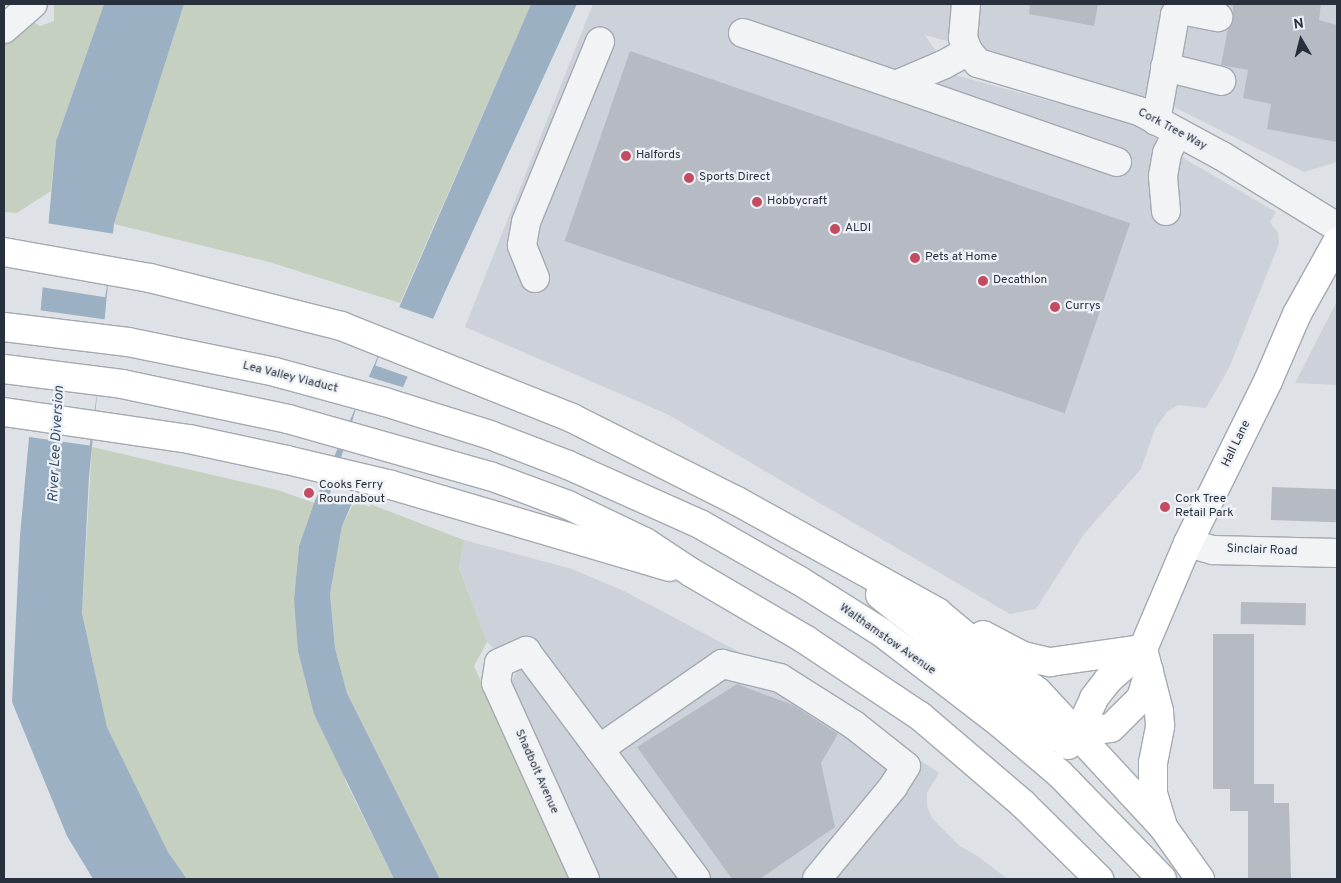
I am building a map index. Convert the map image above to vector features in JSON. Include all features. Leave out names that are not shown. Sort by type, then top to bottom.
[{"type":"main road","name":"Hall Lane","points":[[1073,739],[1111,728],[1141,698],[1146,660],[1188,543],[1268,381],[1297,314],[1337,242]]},
{"type":"main road","points":[[7,252],[150,278],[340,326],[572,418],[737,501],[937,612],[1023,656],[1050,662],[1146,660]]},
{"type":"main road","name":"Lea Valley Viaduct","points":[[4,326],[128,342],[275,372],[490,435],[568,465]]},
{"type":"main road","points":[[4,369],[122,384],[278,416],[490,476],[568,505],[645,542],[692,573],[806,640],[920,716],[1023,804],[1099,879]]},
{"type":"main road","points":[[4,412],[189,439],[287,460],[390,485],[692,573]]},
{"type":"main road","name":"Walthamstow Avenue","points":[[568,465],[700,524],[800,581],[881,632],[1001,724],[1060,774],[1162,879]]},
{"type":"main road","points":[[823,548],[957,656],[1032,713],[1073,739],[1163,827],[1195,873]]},
{"type":"main road","points":[[937,612],[1038,692],[1073,739],[1156,840],[1195,873]]},
{"type":"main road","points":[[1073,739],[1094,698],[1108,680],[1146,660]]},
{"type":"main road","points":[[1146,660],[1159,711],[1160,726],[1153,763],[1153,793],[1163,827]]},
{"type":"street","points":[[4,29],[33,4]]},
{"type":"street","points":[[1166,211],[1162,176],[1167,153],[1165,67],[1169,42],[1178,12],[1182,10],[1218,17]]},
{"type":"street","points":[[896,85],[943,65],[968,51],[963,38],[965,11]]},
{"type":"street","points":[[743,32],[1117,162]]},
{"type":"street","points":[[535,278],[522,245],[526,222],[600,42]]},
{"type":"street","name":"Cork Tree Way","points":[[968,51],[978,63],[1127,107],[1222,156],[1337,228]]},
{"type":"street","points":[[1165,67],[1221,81]]},
{"type":"street","name":"Sinclair Road","points":[[1188,543],[1214,550],[1337,553]]},
{"type":"street","name":"Shadbolt Avenue","points":[[585,879],[496,683],[498,664],[526,651],[599,749]]},
{"type":"street","points":[[696,879],[599,749],[722,664],[780,678],[854,725],[906,766],[893,787],[817,879]]},
{"type":"shaded area","points":[[593,4],[1337,4],[1337,162],[1304,172],[1166,103],[925,35],[951,74],[1135,124],[1190,162],[1276,212],[1270,222],[1278,233],[1279,244],[1229,368],[1206,408],[1178,405],[1167,412],[1155,429],[1141,469],[1084,534],[1036,609],[1010,614],[667,414],[465,327]]},
{"type":"shaded area","points":[[1337,301],[1337,385],[1295,383]]},
{"type":"shaded area","points":[[464,540],[572,569],[624,591],[824,697],[939,773],[927,793],[927,806],[932,818],[960,846],[976,855],[1008,879],[598,879],[508,688],[517,671],[487,642],[459,566]]},
{"type":"green space","points":[[54,4],[104,4],[56,141],[51,191],[17,213],[4,212],[4,44],[32,21],[40,26],[54,21]]},
{"type":"green space","points":[[184,4],[531,4],[400,303],[269,262],[114,224]]},
{"type":"green space","points":[[92,447],[278,490],[314,503],[299,546],[294,599],[346,782],[394,879],[187,879],[168,852],[107,727],[82,613]]},
{"type":"green space","points":[[362,501],[464,540],[459,567],[487,642],[474,666],[570,879],[440,879],[347,693],[335,648],[330,594],[342,526],[352,506]]},
{"type":"water","name":"River Lee Diversion","points":[[104,4],[184,4],[114,224],[89,477],[82,613],[107,727],[168,852],[187,879],[93,879],[67,836],[12,702],[20,536],[56,141]]},
{"type":"water","points":[[531,4],[577,4],[444,294],[342,526],[330,594],[335,648],[347,693],[440,879],[394,879],[314,714],[298,651],[294,599],[299,546],[314,503]]},
{"type":"pier","points":[[46,223],[115,234],[105,297],[36,286]]},
{"type":"pier","points":[[396,306],[436,320],[415,379],[375,366]]},
{"type":"pier","points":[[38,310],[107,320],[90,446],[20,436]]},
{"type":"pier","points":[[366,376],[406,388],[370,507],[330,495]]},
{"type":"building","points":[[1030,4],[1098,4],[1094,26],[1029,14]]},
{"type":"building","points":[[1233,4],[1321,4],[1319,20],[1337,25],[1337,142],[1267,129],[1271,104],[1243,98],[1248,70],[1221,65],[1228,28],[1233,20]]},
{"type":"building","points":[[630,51],[1130,223],[1065,413],[565,241]]},
{"type":"building","points":[[1272,487],[1337,489],[1336,522],[1271,520]]},
{"type":"building","points":[[1241,602],[1306,603],[1306,625],[1241,624]]},
{"type":"building","points":[[1213,634],[1254,634],[1254,784],[1274,784],[1274,803],[1289,803],[1291,879],[1248,879],[1248,811],[1230,811],[1230,789],[1213,789]]},
{"type":"building","points":[[737,684],[793,705],[838,734],[821,763],[835,827],[760,879],[732,879],[637,747]]},
{"type":"place","name":"Halfords","points":[[626,156]]},
{"type":"place","name":"Sports Direct","points":[[689,178]]},
{"type":"place","name":"Hobbycraft","points":[[757,202]]},
{"type":"place","name":"ALDI","points":[[835,229]]},
{"type":"place","name":"Pets at Home","points":[[915,258]]},
{"type":"place","name":"Decathlon","points":[[983,281]]},
{"type":"place","name":"Currys","points":[[1055,307]]},
{"type":"place","name":"Cooks Ferry Roundabout","points":[[309,493]]},
{"type":"place","name":"Cork Tree Retail Park","points":[[1165,507]]}]
